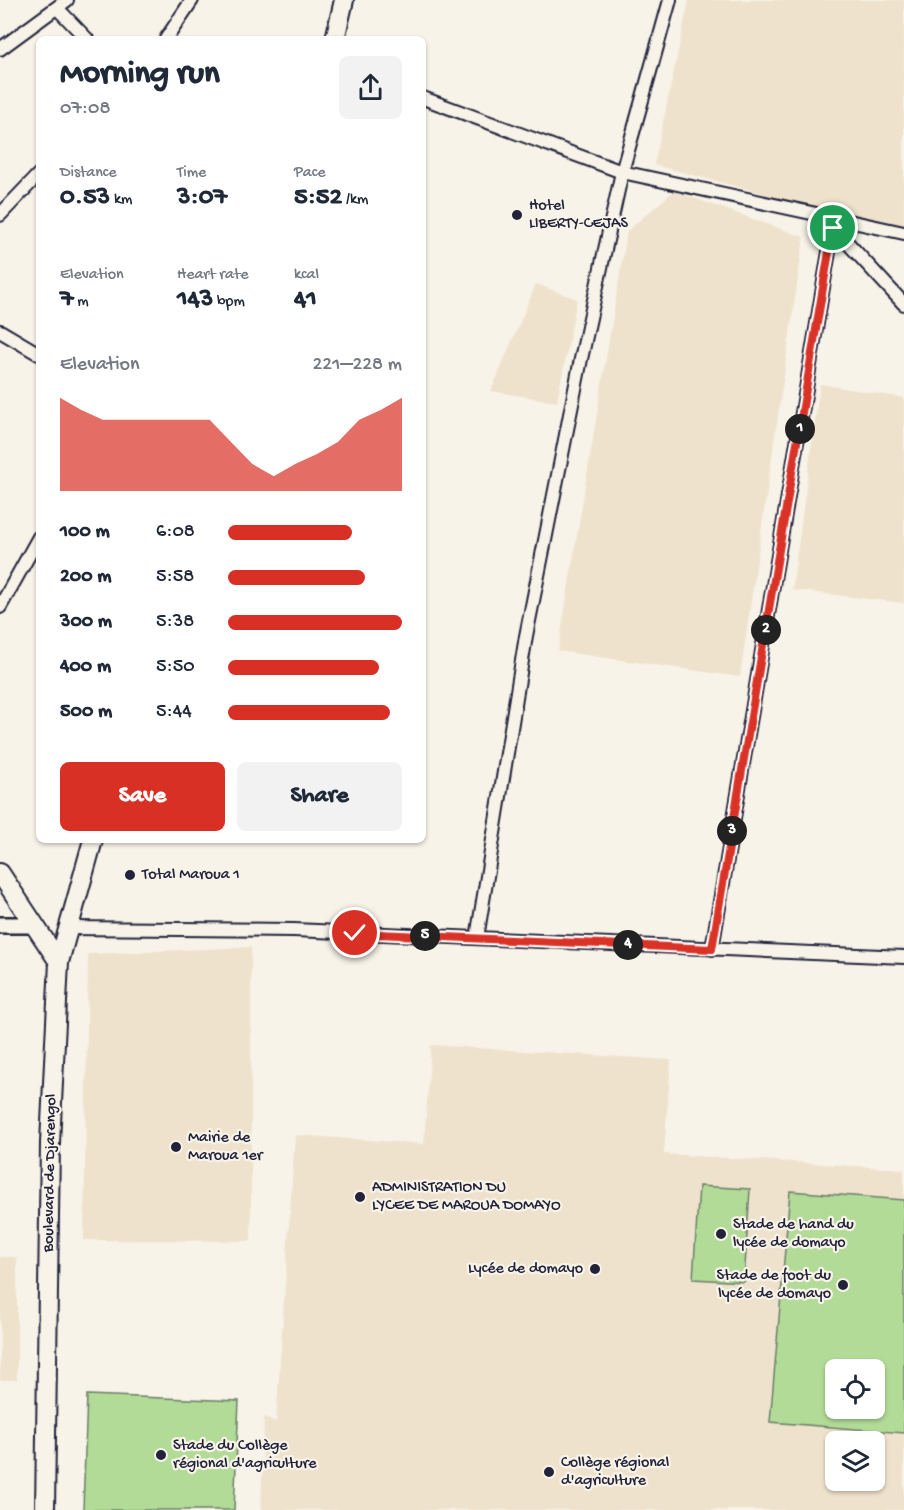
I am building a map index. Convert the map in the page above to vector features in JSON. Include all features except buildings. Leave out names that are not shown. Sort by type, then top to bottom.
[{"type":"main road","points":[[336,36],[344,0]]},
{"type":"main road","name":"Boulevard de Djarengol","points":[[45,1510],[50,1143],[59,962],[92,843]]},
{"type":"main road","points":[[0,873],[59,962]]},
{"type":"street","points":[[168,36],[192,0]]},
{"type":"street","points":[[477,938],[526,636],[622,172],[670,0]]},
{"type":"street","points":[[0,49],[62,4],[85,36]]},
{"type":"street","points":[[426,99],[622,172],[834,222],[904,233]]},
{"type":"street","points":[[0,215],[36,177]]},
{"type":"street","points":[[834,222],[904,304]]},
{"type":"street","points":[[712,949],[834,222]]},
{"type":"street","points":[[0,331],[36,352]]},
{"type":"street","points":[[0,607],[36,542]]},
{"type":"street","points":[[0,925],[33,925]]},
{"type":"street","points":[[67,928],[294,930],[904,957]]},
{"type":"shaded area","points":[[689,0],[904,0],[904,230],[654,165]]},
{"type":"shaded area","points":[[674,191],[804,237],[740,677],[558,651],[627,231]]},
{"type":"shaded area","points":[[536,284],[577,299],[557,402],[491,391]]},
{"type":"shaded area","points":[[820,384],[904,398],[904,603],[792,590]]},
{"type":"shaded area","name":"Mairie de Maroua 1er","points":[[251,947],[251,1241],[84,1240],[88,954]]},
{"type":"shaded area","name":"Lycée de domayo","points":[[431,1045],[671,1060],[664,1154],[904,1169],[904,1510],[261,1510],[264,1417],[276,1422],[295,1135],[424,1144]]},
{"type":"shaded area","points":[[0,1257],[17,1257],[17,1380],[0,1380]]},
{"type":"green space","name":"Stade de hand du lycée de domayo","points":[[699,1186],[750,1189],[744,1282],[693,1279]]},
{"type":"green space","name":"Stade de foot du lycée de domayo","points":[[790,1191],[904,1200],[904,1433],[770,1422]]},
{"type":"green space","name":"Stade du Collège régional d'agriculture","points":[[87,1395],[239,1401],[234,1510],[83,1510]]},
{"type":"place","name":"Hotel LIBERTY-CEJAS","points":[[517,215]]},
{"type":"place","name":"Total Maroua 1","points":[[130,875]]},
{"type":"place","name":"Mairie de Maroua 1er","points":[[176,1147]]},
{"type":"place","name":"ADMINISTRATION DU LYCEE DE MAROUA DOMAYO","points":[[360,1197]]},
{"type":"place","name":"Stade de hand du lycée de domayo","points":[[721,1234]]},
{"type":"place","name":"Lycée de domayo","points":[[595,1269]]},
{"type":"place","name":"Stade de foot du lycée de domayo","points":[[843,1285]]},
{"type":"place","name":"Stade du Collège régional d'agriculture","points":[[161,1455]]},
{"type":"place","name":"Collège régional d'agriculture","points":[[549,1472]]},
{"type":"route","points":[[355,933],[712,949],[833,228]]}]
